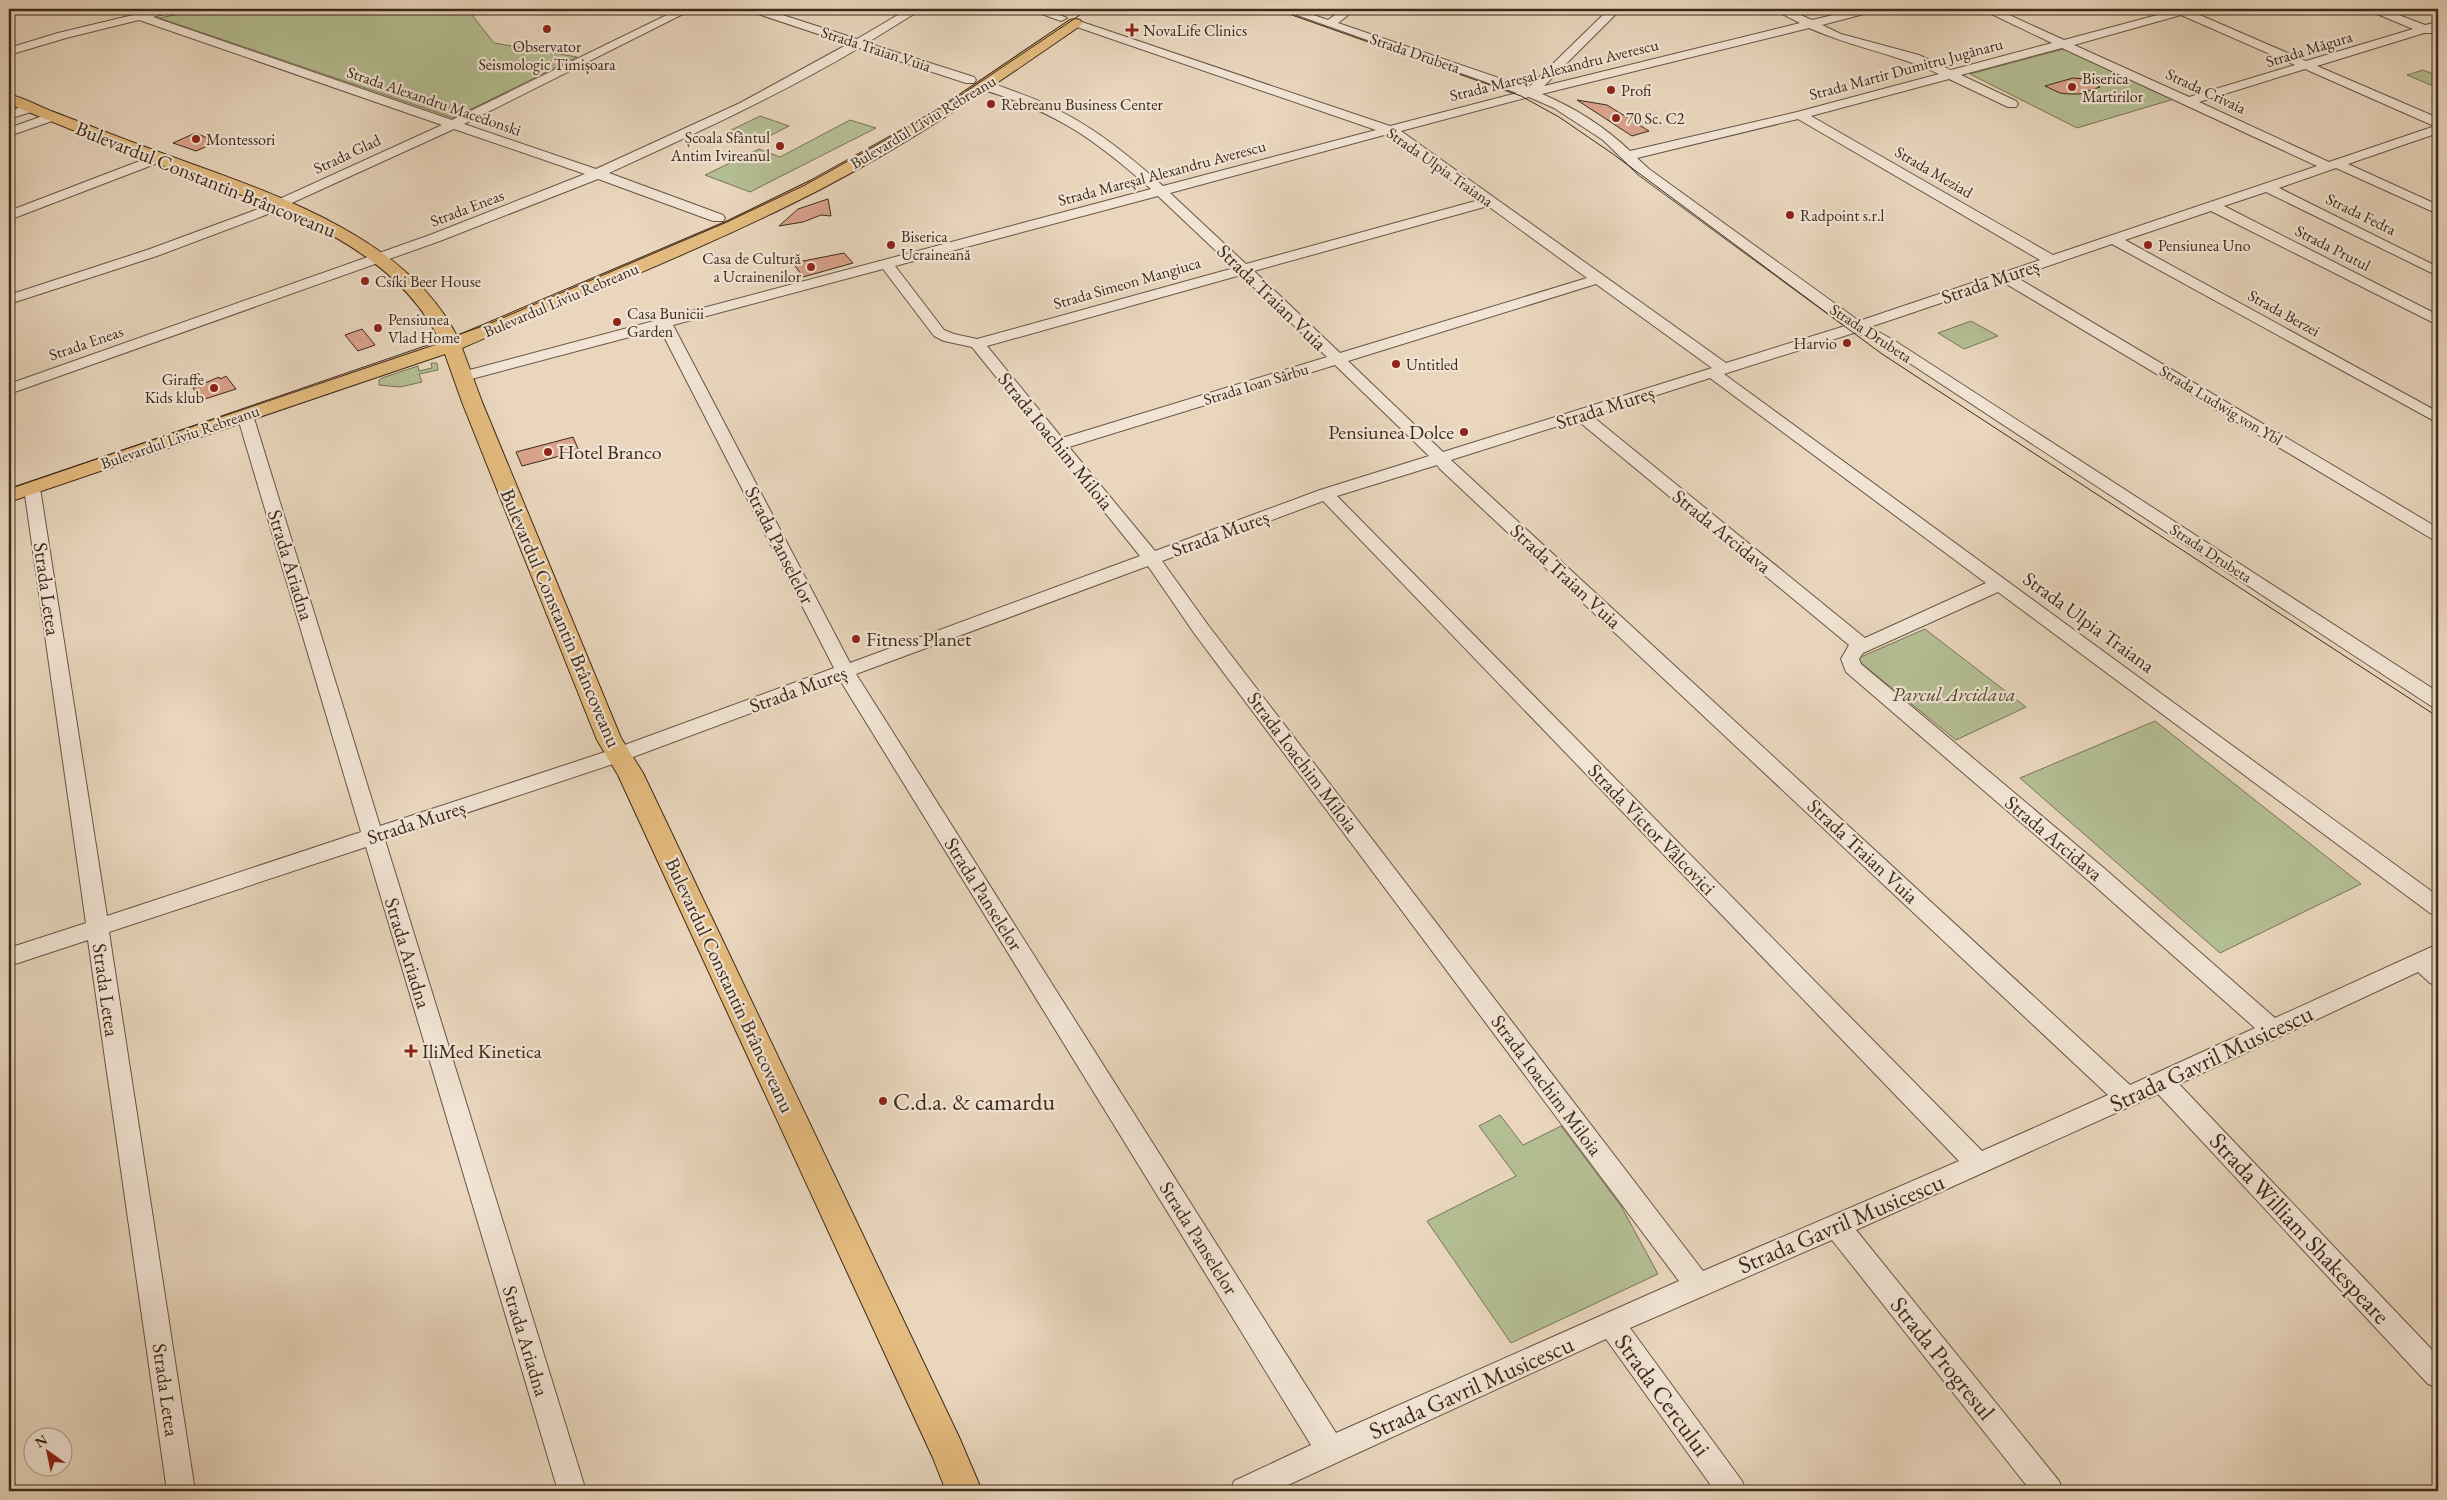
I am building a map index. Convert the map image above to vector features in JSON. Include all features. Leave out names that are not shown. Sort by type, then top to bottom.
[{"type":"main road","name":"Bulevardul Liviu Rebreanu","points":[[9,496],[245,415],[448,338],[601,283],[742,221],[872,155],[1070,16]]},
{"type":"main road","name":"Bulevardul Liviu Rebreanu","points":[[9,480],[448,338],[718,218],[856,149],[977,83]]},
{"type":"main road","name":"Bulevardul Constantin Brâncoveanu","points":[[9,99],[278,204],[325,225],[380,258],[416,290],[448,338],[464,376],[472,402],[609,740],[630,773],[709,940],[947,1448],[964,1491]]},
{"type":"street","points":[[9,52],[62,35],[171,9]]},
{"type":"street","name":"Strada Glad","points":[[9,300],[161,249],[278,204],[452,125],[687,9]]},
{"type":"street","name":"Strada Traian Vuia","points":[[754,9],[977,83],[1055,112],[1086,130],[1120,155],[1243,268],[1441,459],[2127,1097]]},
{"type":"street","name":"Strada Eneas","points":[[9,389],[380,258],[500,214],[598,174],[744,106],[916,9]]},
{"type":"street","name":"Strada Ulpia Traiana","points":[[1034,9],[1070,16],[1392,130],[1598,279],[1999,584],[2438,907]]},
{"type":"street","name":"Strada Drubeta","points":[[1286,9],[1530,93],[1566,111],[1608,138],[1644,172],[1858,326],[1890,344],[1956,389],[2438,700]]},
{"type":"street","points":[[1329,24],[1350,9]]},
{"type":"street","points":[[1530,93],[1615,9]]},
{"type":"street","points":[[1778,9],[1837,36],[1915,58],[1951,73],[2012,104]]},
{"type":"street","name":"Strada Mareșal Alexandru Averescu","points":[[464,376],[1530,93],[1871,9]]},
{"type":"street","name":"Strada Crivaia","points":[[1987,9],[2189,102],[2438,210]]},
{"type":"street","points":[[2374,9],[2438,34]]},
{"type":"street","points":[[2184,10],[2309,66],[2437,128]]},
{"type":"street","name":"Strada Martir Dumitru Jugănaru","points":[[1627,156],[1800,115],[2184,10]]},
{"type":"street","name":"Strada Alexandru Macedonski","points":[[139,16],[598,174],[718,218]]},
{"type":"street","name":"Strada Măgura","points":[[2189,102],[2438,25]]},
{"type":"street","points":[[9,115],[30,108]]},
{"type":"street","name":"Strada Meziad","points":[[1800,115],[2051,260]]},
{"type":"street","points":[[9,132],[52,117]]},
{"type":"street","name":"Strada Mureș","points":[[9,957],[618,755],[1326,494],[1858,326],[2437,128]]},
{"type":"street","points":[[9,216],[158,158]]},
{"type":"street","name":"Strada Fedra","points":[[2267,187],[2438,272]]},
{"type":"street","name":"Strada Simeon Mangiuca","points":[[977,344],[1243,268],[1490,201]]},
{"type":"street","name":"Strada Prutul","points":[[2211,205],[2438,322]]},
{"type":"street","name":"Strada Berzei","points":[[2113,239],[2438,418]]},
{"type":"street","points":[[887,265],[939,333],[948,338],[977,344]]},
{"type":"street","name":"Strada Ludwig von Ybl","points":[[2004,276],[2438,535]]},
{"type":"street","name":"Strada Ioan Sârbu","points":[[1058,445],[1598,279]]},
{"type":"street","name":"Strada Panselelor","points":[[665,324],[845,672],[1330,1449]]},
{"type":"street","name":"Strada Ioachim Miloia","points":[[977,344],[1151,558],[1202,629],[1698,1285]]},
{"type":"street","name":"Strada Ariadna","points":[[245,415],[572,1491]]},
{"type":"street","name":"Strada Arcidava","points":[[1580,415],[1863,646],[1852,653],[1850,659],[1859,674],[2097,875],[2273,1030]]},
{"type":"street","name":"Strada Letea","points":[[32,488],[180,1491]]},
{"type":"street","name":"Strada Victor Vâlcovici","points":[[1326,494],[1978,1164]]},
{"type":"street","points":[[1863,646],[1999,584]]},
{"type":"street","name":"Strada Gavril Musicescu","points":[[1244,1491],[1330,1449],[1698,1285],[1978,1164],[2273,1030],[2432,964]]},
{"type":"street","name":"Strada William Shakespeare","points":[[2161,1081],[2438,1375]]},
{"type":"street","name":"Strada Progresul","points":[[1836,1225],[2049,1491]]},
{"type":"street","name":"Strada Cercului","points":[[1611,1324],[1732,1491]]},
{"type":"green space","points":[[205,9],[509,9],[472,15],[494,43],[577,57],[453,118],[159,18]]},
{"type":"green space","points":[[2067,48],[2174,99],[2077,128],[1970,74]]},
{"type":"green space","points":[[2423,70],[2438,76],[2438,88],[2407,75]]},
{"type":"green space","points":[[760,116],[789,126],[754,144],[725,133]]},
{"type":"green space","points":[[850,120],[876,128],[750,192],[705,175],[759,149],[780,157]]},
{"type":"green space","points":[[1971,321],[1998,336],[1964,349],[1938,333]]},
{"type":"green space","points":[[431,363],[437,363],[438,370],[419,374],[422,382],[400,387],[379,385],[379,380],[382,378],[418,366],[419,371],[432,368]]},
{"type":"green space","name":"Parcul Arcidava","points":[[1925,629],[2026,707],[1956,740],[1856,659]]},
{"type":"green space","points":[[2155,721],[2361,884],[2220,953],[2020,778]]},
{"type":"green space","points":[[1500,1115],[1523,1145],[1561,1126],[1621,1206],[1658,1274],[1511,1343],[1427,1221],[1516,1176],[1479,1126]]},
{"type":"building","name":"Biserica Martirilor","points":[[2073,78],[2083,79],[2100,87],[2079,94],[2069,94],[2060,93],[2045,86]]},
{"type":"building","name":"70 Sc. C2","points":[[1577,100],[1607,105],[1649,131],[1632,136]]},
{"type":"building","name":"Montessori","points":[[193,134],[198,134],[217,142],[196,151],[173,143]]},
{"type":"building","points":[[828,199],[831,216],[821,215],[803,222],[779,226],[798,209]]},
{"type":"building","points":[[844,253],[853,263],[803,277],[793,263]]},
{"type":"building","points":[[362,329],[375,345],[358,351],[345,335]]},
{"type":"building","name":"Giraffe Kids klub","points":[[226,376],[236,389],[202,400],[193,388],[219,377],[220,379]]},
{"type":"building","name":"Hotel Branco","points":[[573,437],[579,451],[522,466],[516,452]]},
{"type":"tram line","points":[[9,489],[486,325],[727,222],[805,185],[934,113],[1089,9]]},
{"type":"tram line","points":[[1275,9],[1521,96],[1559,117],[1613,154],[1882,354],[2438,717]]},
{"type":"place","name":"Observator Seismologic Timișoara","points":[[547,29]]},
{"type":"place","name":"NovaLife Clinics","points":[[1132,30]]},
{"type":"place","name":"Biserica Martirilor","points":[[2072,87]]},
{"type":"place","name":"Profi","points":[[1611,90]]},
{"type":"place","name":"Rebreanu Business Center","points":[[991,104]]},
{"type":"place","name":"70 Sc. C2","points":[[1616,118]]},
{"type":"place","name":"Montessori","points":[[196,139]]},
{"type":"place","name":"Școala Sfântul Antim Ivireanul","points":[[780,146]]},
{"type":"place","name":"Radpoint s.r.l","points":[[1790,215]]},
{"type":"place","name":"Biserica Ucraineană","points":[[891,245]]},
{"type":"place","name":"Pensiunea Uno","points":[[2148,245]]},
{"type":"place","name":"Casa de Cultură a Ucrainenilor","points":[[811,267]]},
{"type":"place","name":"Csíki Beer House","points":[[365,281]]},
{"type":"place","name":"Casa Bunicii Garden","points":[[617,322]]},
{"type":"place","name":"Pensiunea Vlad Home","points":[[378,328]]},
{"type":"place","name":"Harvio","points":[[1847,343]]},
{"type":"place","name":"Untitled","points":[[1396,364]]},
{"type":"place","name":"Giraffe Kids klub","points":[[214,388]]},
{"type":"place","name":"Pensiunea Dolce","points":[[1464,432]]},
{"type":"place","name":"Hotel Branco","points":[[548,452]]},
{"type":"place","name":"Fitness Planet","points":[[856,639]]},
{"type":"place","name":"IliMed Kinetica","points":[[411,1051]]},
{"type":"place","name":"C.d.a. & camardu","points":[[883,1101]]}]
